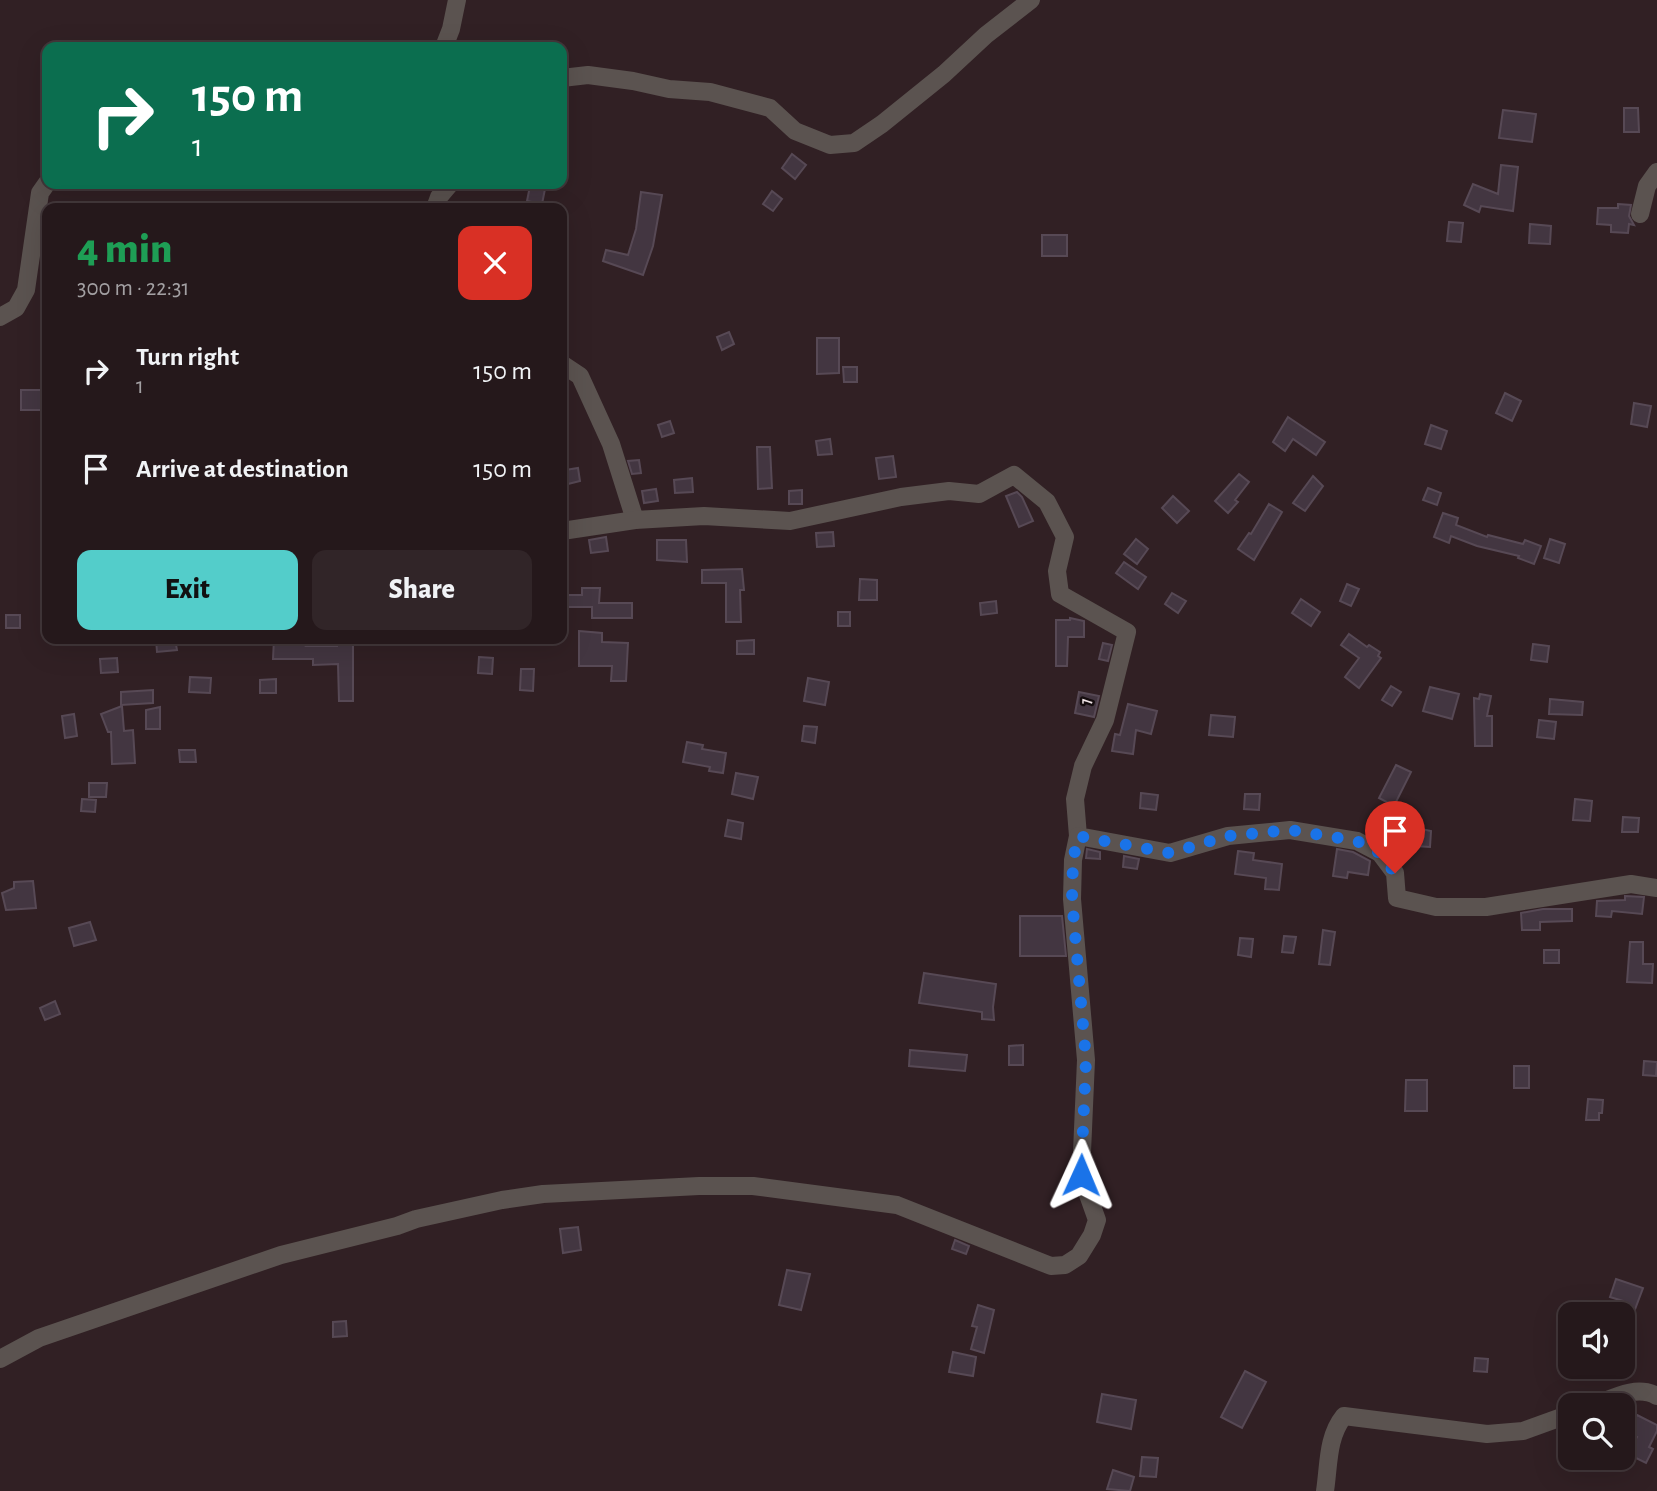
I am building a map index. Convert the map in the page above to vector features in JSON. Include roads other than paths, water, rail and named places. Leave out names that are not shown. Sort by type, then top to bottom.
[{"type":"street","points":[[446,42],[457,0]]},
{"type":"street","points":[[567,77],[588,75],[669,89],[710,92],[770,108],[795,131],[830,145],[854,142],[882,124],[1031,0]]},
{"type":"street","points":[[1640,214],[1647,186],[1657,172]]},
{"type":"street","points":[[0,317],[16,308],[26,290],[40,193],[43,189]]},
{"type":"street","points":[[567,367],[580,376],[611,444],[635,520]]},
{"type":"street","name":"1","points":[[567,530],[635,520],[704,516],[790,521],[901,497],[949,491],[979,494],[1014,475],[1047,502],[1065,537],[1057,571],[1060,594],[1127,632],[1105,719],[1083,766],[1075,799],[1078,836]]},
{"type":"street","points":[[0,1359],[39,1338],[281,1255],[415,1219],[543,1194],[753,1186],[897,1205],[1051,1266],[1065,1265],[1079,1256],[1092,1235],[1097,1220],[1081,1175],[1086,1060],[1072,899],[1073,860],[1078,836],[1170,853],[1228,836],[1290,830],[1357,841],[1380,853],[1395,873],[1397,898],[1436,908],[1486,907],[1630,884],[1657,888]]},
{"type":"street","points":[[1631,1393],[1647,1391],[1657,1396]]},
{"type":"street","points":[[1325,1491],[1329,1450],[1335,1427],[1344,1416],[1487,1434],[1522,1431],[1558,1418]]}]
